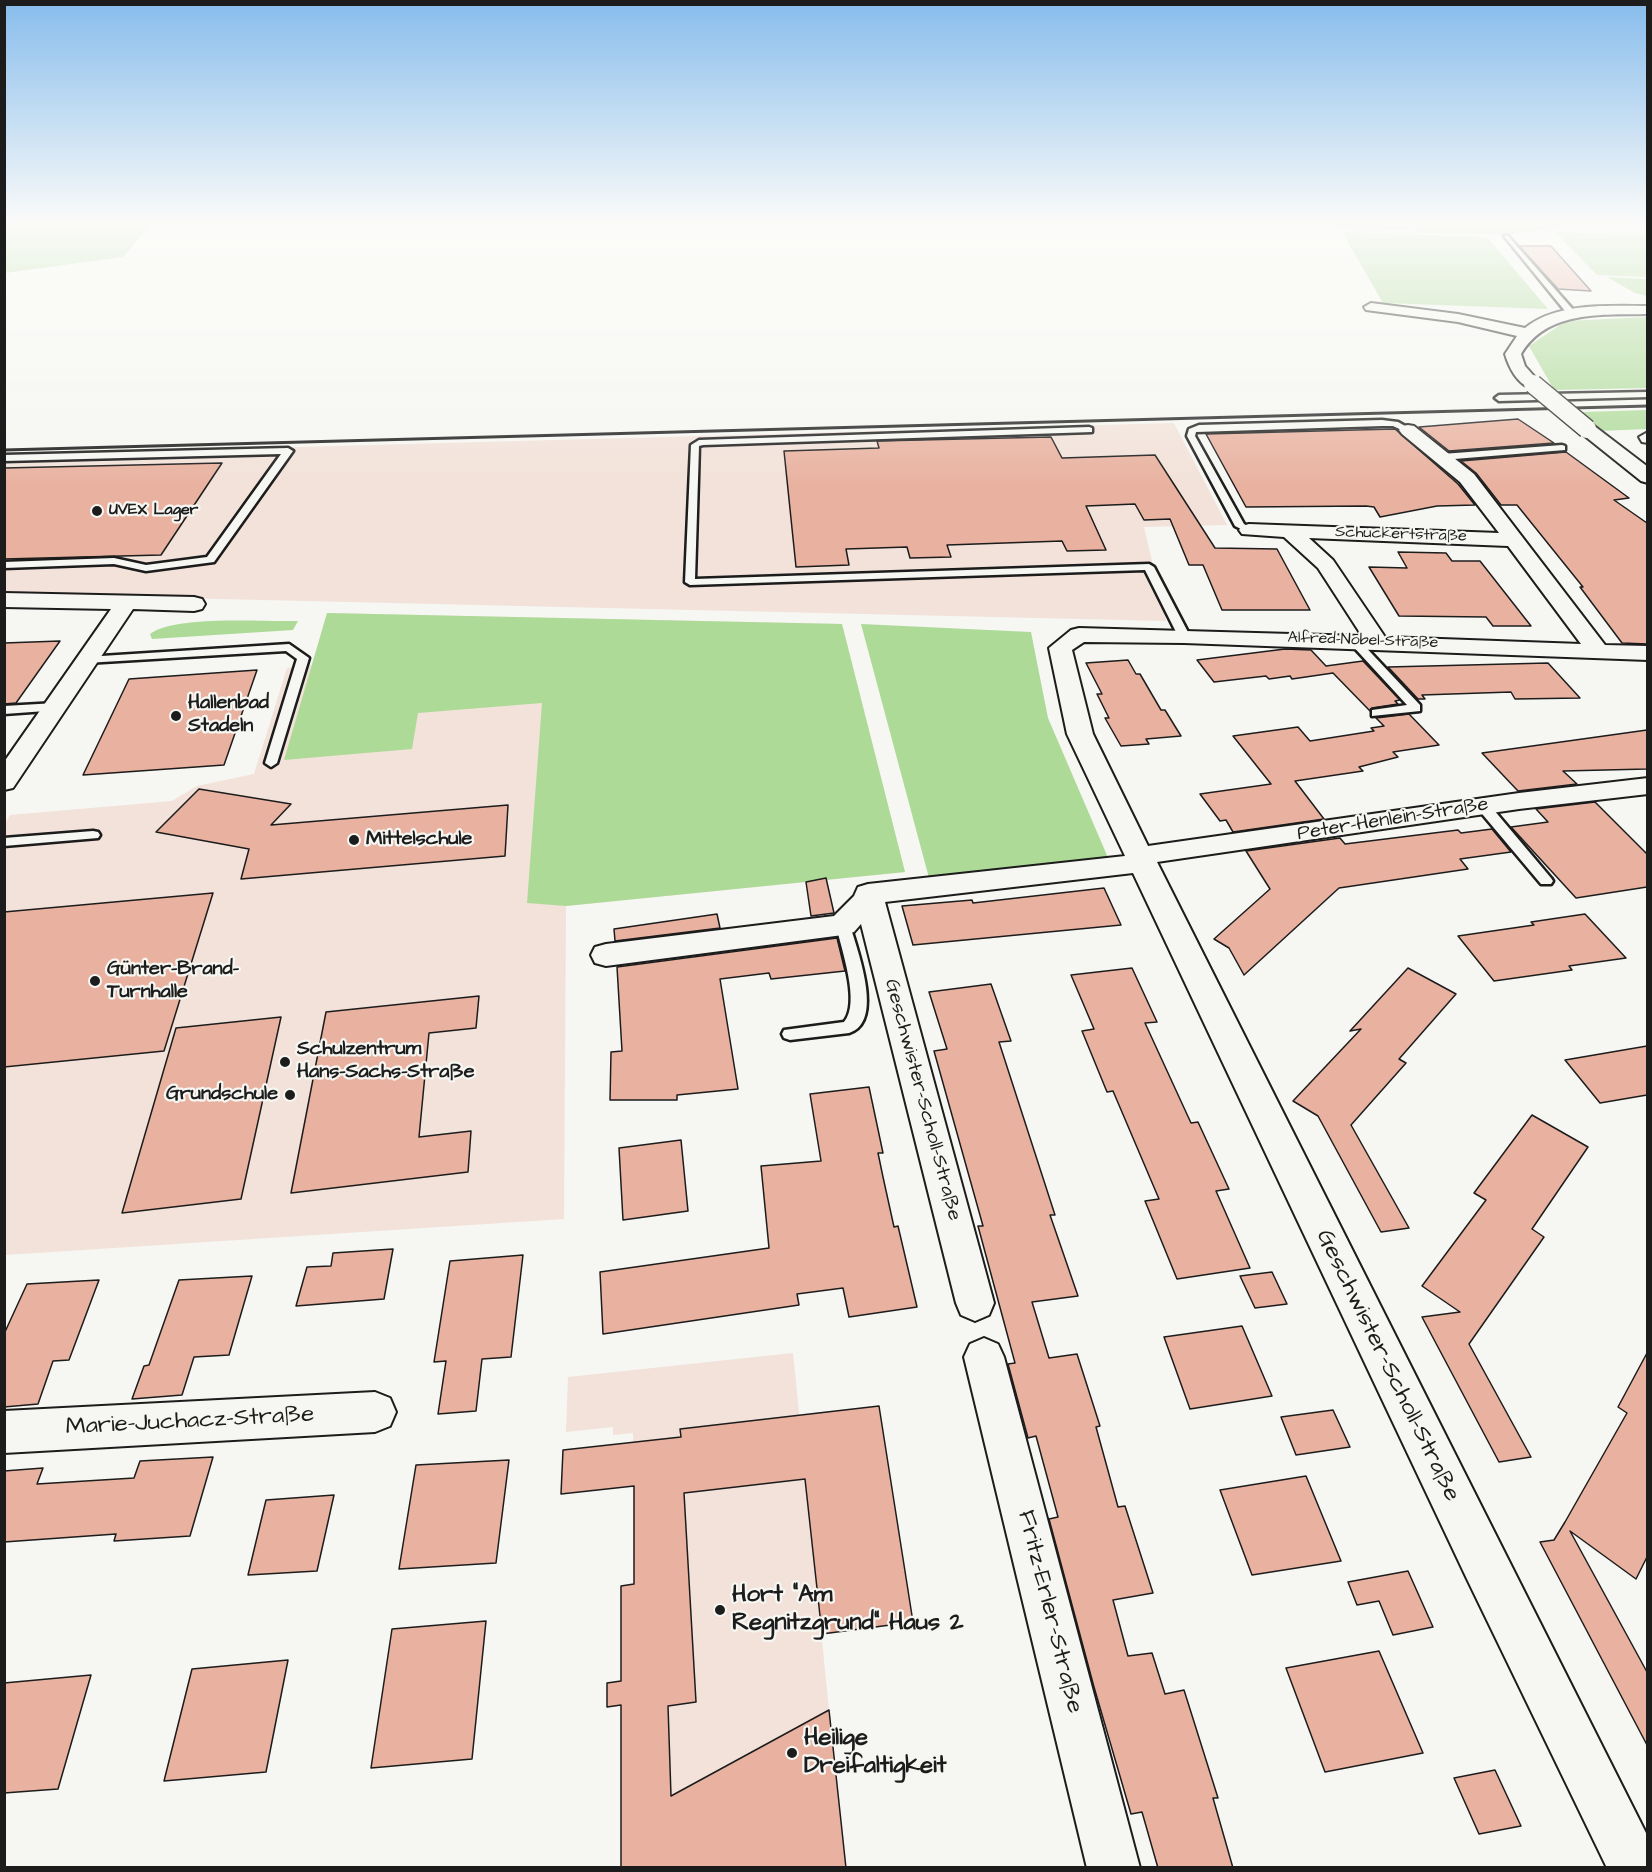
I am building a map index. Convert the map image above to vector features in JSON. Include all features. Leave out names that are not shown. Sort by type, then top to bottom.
[{"type":"street","points":[[1398,310],[1458,318],[1525,333]]},
{"type":"street","points":[[1642,310],[1573,315],[1548,321],[1525,333],[1519,339],[1513,354],[1517,368],[1533,384],[1647,477]]},
{"type":"street","points":[[1408,430],[1467,478],[1597,650]]},
{"type":"street","name":"Schuckertstraße","points":[[1249,530],[1514,540]]},
{"type":"street","name":"Schuckertstraße","points":[[1289,531],[1326,564],[1377,641]]},
{"type":"street","points":[[4,600],[125,605],[194,604]]},
{"type":"street","points":[[4,782],[125,605]]},
{"type":"street","name":"Alfred-Nobel-Straße","points":[[1079,635],[1377,641],[1647,653]]},
{"type":"street","name":"Geschwister-Scholl-Straße","points":[[1079,635],[1060,648],[1066,686],[1080,734],[1478,1552],[1635,1868]]},
{"type":"street","name":"Peter-Henlein-Straße","points":[[1140,859],[1483,806],[1647,786]]},
{"type":"street","points":[[606,954],[843,925],[869,898],[868,894],[1140,859]]},
{"type":"street","name":"Geschwister-Scholl-Straße","points":[[869,898],[975,1303]]},
{"type":"street","name":"Fritz-Erler-Straße","points":[[984,1357],[1114,1868]]},
{"type":"street","name":"Marie-Juchacz-Straße","points":[[4,1432],[375,1412]]},
{"type":"lane","points":[[1569,310],[1573,315]]},
{"type":"lane","points":[[1499,398],[1647,394]]},
{"type":"lane","points":[[1249,530],[1240,526],[1191,436],[1192,431],[1199,428],[1382,423],[1395,424],[1408,430]]},
{"type":"lane","points":[[1089,430],[702,442],[694,445],[690,582],[1149,567],[1184,636]]},
{"type":"lane","points":[[1442,457],[1562,448]]},
{"type":"lane","points":[[4,459],[288,451],[210,560],[146,568],[114,561],[4,565]]},
{"type":"lane","points":[[1354,641],[1416,708],[1376,713]]},
{"type":"lane","points":[[86,660],[289,647],[303,658],[271,763]]},
{"type":"lane","points":[[4,710],[56,707]]},
{"type":"lane","points":[[1483,806],[1546,881]]},
{"type":"lane","points":[[4,842],[93,835]]},
{"type":"lane","points":[[790,1034],[849,1027],[858,1017],[860,997],[843,925]]},
{"type":"shaded area","points":[[1174,423],[1227,525],[1144,527],[1166,621],[5,594],[4,455]]},
{"type":"shaded area","name":"Schulzentrum Hans-Sachs-Straße","points":[[327,613],[842,624],[905,872],[566,906],[564,1219],[5,1255],[4,825],[10,815],[172,801],[197,786],[254,774],[287,668],[313,665]]},
{"type":"shaded area","name":"Hort \"Am Regnitzgrund\" Haus 2","points":[[793,1353],[829,1710],[621,1824],[621,1705],[607,1707],[607,1683],[621,1680],[621,1586],[634,1584],[633,1433],[613,1435],[613,1427],[566,1432],[568,1377]]},
{"type":"green space","points":[[1647,317],[1647,388],[1554,390],[1529,346],[1566,321]]},
{"type":"green space","points":[[1647,410],[1647,429],[1599,431],[1582,412]]},
{"type":"green space","points":[[327,613],[842,624],[905,872],[566,906],[527,903],[542,703],[418,713],[412,749],[284,760]]},
{"type":"green space","points":[[298,621],[293,630],[152,639],[150,634],[162,628],[199,622]]},
{"type":"green space","points":[[861,624],[1031,632],[1048,718],[1109,860],[929,878]]},
{"type":"building","points":[[1518,419],[1554,443],[1449,451],[1419,427]]},
{"type":"building","points":[[1395,429],[1458,484],[1475,505],[1437,506],[1380,517],[1374,507],[1366,506],[1246,507],[1206,434]]},
{"type":"building","points":[[1051,437],[1062,458],[1155,455],[1215,548],[1277,549],[1310,610],[1222,610],[1203,565],[1189,565],[1170,519],[1144,520],[1135,504],[1086,506],[1106,550],[1067,551],[1062,541],[947,545],[951,557],[910,558],[907,547],[846,549],[849,565],[796,567],[784,451],[879,448],[877,441]]},
{"type":"building","points":[[1566,452],[1629,498],[1614,500],[1647,523],[1647,644],[1622,643],[1580,587],[1583,587],[1517,505],[1501,505],[1476,473],[1461,461]]},
{"type":"building","name":"UVEX Lager","points":[[222,463],[161,555],[4,559],[4,468]]},
{"type":"building","points":[[1398,552],[1446,553],[1452,561],[1480,561],[1531,626],[1493,626],[1486,617],[1399,616],[1369,567],[1407,568]]},
{"type":"building","points":[[60,641],[16,703],[4,704],[4,643]]},
{"type":"building","points":[[1285,649],[1311,650],[1326,666],[1363,661],[1400,700],[1395,701],[1398,704],[1372,708],[1370,711],[1333,673],[1292,679],[1290,676],[1269,679],[1266,676],[1214,682],[1197,660]]},
{"type":"building","points":[[1128,660],[1136,674],[1140,674],[1161,710],[1165,710],[1181,736],[1146,739],[1149,744],[1121,746],[1105,718],[1109,718],[1097,694],[1102,694],[1086,663]]},
{"type":"building","points":[[1548,663],[1580,698],[1515,699],[1511,692],[1422,695],[1425,699],[1418,699],[1388,667]]},
{"type":"building","name":"Hallenbad Stadeln","points":[[257,670],[224,765],[83,775],[129,679]]},
{"type":"building","points":[[1409,714],[1439,745],[1393,752],[1398,757],[1359,767],[1363,771],[1295,781],[1324,819],[1233,832],[1226,820],[1220,821],[1200,794],[1271,784],[1233,736],[1298,727],[1310,741],[1374,731],[1371,728],[1384,726],[1376,718]]},
{"type":"building","points":[[1647,730],[1647,769],[1563,771],[1577,784],[1518,791],[1482,753]]},
{"type":"building","name":"Mittelschule","points":[[199,789],[291,804],[271,825],[508,805],[505,856],[241,879],[249,849],[156,832]]},
{"type":"building","points":[[1595,802],[1647,854],[1647,887],[1576,898],[1511,827],[1548,822],[1536,809]]},
{"type":"building","points":[[1492,829],[1511,852],[1460,859],[1468,869],[1339,888],[1244,975],[1229,948],[1214,939],[1270,889],[1246,851],[1340,838],[1345,844],[1458,830],[1461,833]]},
{"type":"building","points":[[826,878],[834,913],[811,916],[806,882]]},
{"type":"building","points":[[1104,888],[1121,925],[913,945],[902,906],[972,900],[973,903]]},
{"type":"building","name":"Günter-Brand- Turnhalle","points":[[213,893],[164,1051],[4,1067],[4,912]]},
{"type":"building","points":[[717,914],[720,928],[615,941],[614,929]]},
{"type":"building","points":[[1585,914],[1626,958],[1569,966],[1572,970],[1494,981],[1458,936],[1534,925],[1531,922]]},
{"type":"building","points":[[837,938],[845,971],[771,979],[769,973],[720,979],[738,1089],[677,1095],[677,1100],[610,1100],[611,1052],[622,1051],[617,967]]},
{"type":"building","points":[[1132,968],[1157,1022],[1145,1023],[1191,1123],[1198,1122],[1229,1189],[1216,1191],[1250,1268],[1177,1279],[1145,1201],[1159,1199],[1113,1091],[1107,1092],[1082,1031],[1094,1029],[1071,975]]},
{"type":"building","points":[[1408,968],[1456,994],[1399,1059],[1406,1063],[1351,1125],[1409,1228],[1381,1232],[1318,1116],[1293,1101],[1361,1029],[1350,1031]]},
{"type":"building","points":[[991,984],[1011,1041],[999,1042],[1055,1215],[1050,1215],[1078,1296],[1032,1302],[1049,1358],[1077,1354],[1100,1426],[1096,1427],[1118,1507],[1125,1506],[1153,1593],[1113,1600],[1128,1656],[1152,1653],[1165,1694],[1184,1690],[1218,1798],[1213,1798],[1233,1868],[1158,1868],[1142,1812],[1131,1814],[1094,1687],[1049,1519],[1058,1517],[1036,1436],[1028,1438],[1008,1364],[1015,1363],[978,1226],[983,1226],[934,1051],[947,1049],[929,992]]},
{"type":"building","points":[[479,996],[476,1028],[429,1033],[419,1137],[471,1131],[468,1172],[291,1193],[326,1012]]},
{"type":"building","points":[[281,1017],[241,1199],[122,1213],[176,1028]]},
{"type":"building","points":[[1647,1046],[1647,1095],[1600,1103],[1565,1060]]},
{"type":"building","points":[[869,1087],[883,1153],[878,1153],[883,1177],[894,1227],[898,1226],[917,1307],[849,1317],[843,1288],[797,1294],[799,1305],[603,1334],[600,1272],[769,1248],[761,1166],[821,1161],[810,1094]]},
{"type":"building","points":[[1532,1115],[1588,1147],[1532,1229],[1544,1237],[1469,1344],[1531,1457],[1499,1462],[1422,1317],[1460,1312],[1422,1286],[1486,1200],[1474,1193]]},
{"type":"building","points":[[681,1140],[688,1211],[623,1220],[619,1148]]},
{"type":"building","points":[[393,1249],[384,1299],[296,1306],[307,1267],[331,1266],[333,1253]]},
{"type":"building","points":[[523,1255],[511,1357],[482,1359],[476,1411],[438,1414],[446,1361],[434,1362],[450,1261]]},
{"type":"building","points":[[1272,1272],[1287,1304],[1255,1308],[1240,1276]]},
{"type":"building","points":[[252,1276],[229,1355],[194,1357],[182,1395],[132,1399],[144,1366],[149,1365],[179,1280]]},
{"type":"building","points":[[99,1280],[69,1360],[53,1361],[38,1404],[4,1407],[4,1334],[27,1284]]},
{"type":"building","points":[[1242,1326],[1272,1396],[1190,1409],[1164,1337]]},
{"type":"building","points":[[1647,1353],[1647,1557],[1636,1579],[1570,1531],[1647,1672],[1647,1745],[1540,1542],[1554,1540],[1627,1413],[1618,1407]]},
{"type":"building","points":[[879,1406],[913,1622],[822,1634],[805,1479],[684,1493],[696,1702],[668,1706],[671,1796],[829,1710],[846,1868],[621,1868],[621,1705],[607,1707],[607,1683],[621,1681],[621,1586],[634,1584],[634,1486],[561,1494],[563,1450],[681,1437],[680,1429]]},
{"type":"building","points":[[1333,1410],[1350,1447],[1296,1455],[1281,1417]]},
{"type":"building","points":[[213,1457],[190,1536],[114,1541],[116,1534],[4,1542],[4,1471],[43,1468],[37,1484],[134,1478],[140,1461]]},
{"type":"building","points":[[509,1460],[496,1563],[399,1569],[416,1465]]},
{"type":"building","points":[[1306,1476],[1341,1561],[1252,1575],[1220,1490]]},
{"type":"building","points":[[334,1495],[317,1571],[248,1575],[266,1500]]},
{"type":"building","points":[[1408,1571],[1433,1627],[1393,1635],[1379,1601],[1357,1605],[1348,1582]]},
{"type":"building","points":[[486,1621],[472,1759],[371,1768],[392,1629]]},
{"type":"building","points":[[1379,1651],[1423,1753],[1325,1772],[1286,1668]]},
{"type":"building","points":[[288,1660],[266,1772],[164,1781],[192,1669]]},
{"type":"building","points":[[91,1675],[58,1789],[4,1793],[4,1683]]},
{"type":"building","points":[[1495,1770],[1521,1826],[1479,1834],[1454,1778]]},
{"type":"railway","points":[[4,450],[1648,406]]},
{"type":"place","name":"UVEX Lager","points":[[97,511]]},
{"type":"place","name":"Hallenbad Stadeln","points":[[176,716]]},
{"type":"place","name":"Mittelschule","points":[[354,840]]},
{"type":"place","name":"Günter-Brand- Turnhalle","points":[[95,981]]},
{"type":"place","name":"Schulzentrum Hans-Sachs-Straße","points":[[285,1062]]},
{"type":"place","name":"Grundschule","points":[[290,1095]]},
{"type":"place","name":"Hort \"Am Regnitzgrund\" Haus 2","points":[[720,1610]]},
{"type":"place","name":"Heilige Dreifaltigkeit","points":[[792,1753]]}]
